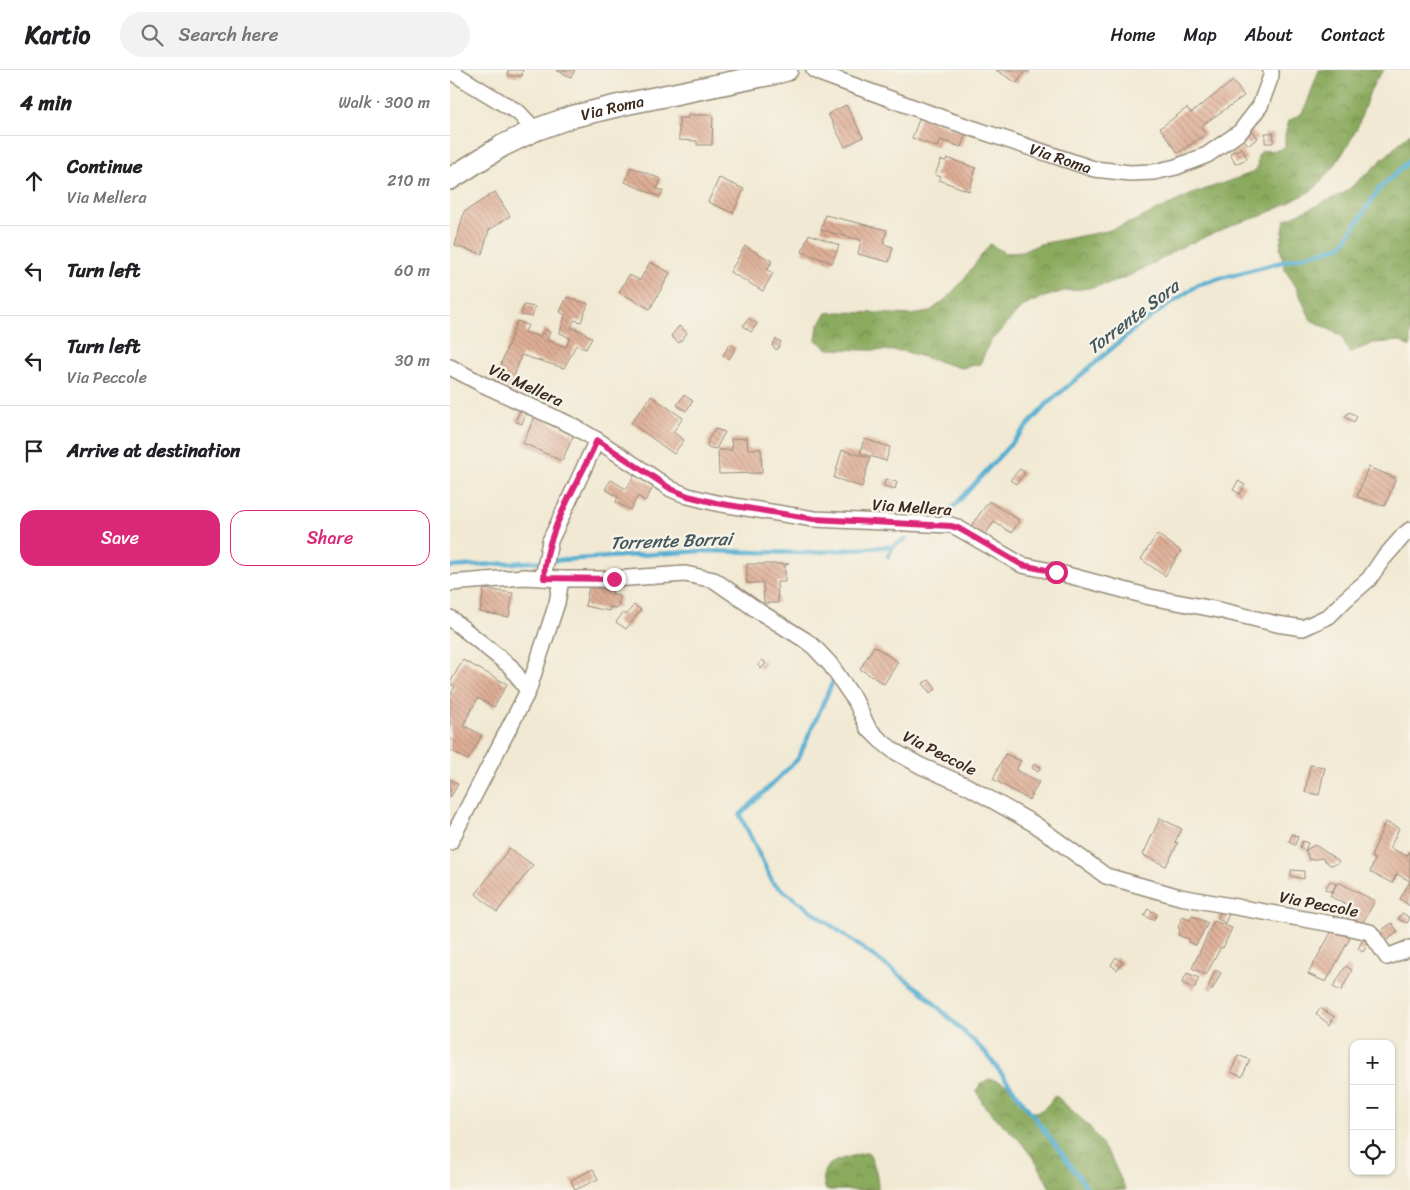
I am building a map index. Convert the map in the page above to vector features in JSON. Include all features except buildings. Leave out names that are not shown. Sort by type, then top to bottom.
[{"type":"main road","name":"Via Roma","points":[[450,178],[502,146],[535,130],[571,117],[614,106],[786,70]]},
{"type":"street","points":[[467,70],[489,88],[493,97]]},
{"type":"street","name":"Via Roma","points":[[814,70],[948,120],[1094,170],[1130,172],[1154,172],[1176,167],[1208,155],[1240,132],[1260,106],[1271,76],[1271,70]]},
{"type":"street","points":[[450,71],[519,114],[535,130]]},
{"type":"street","name":"Via Mellera","points":[[450,367],[573,426],[671,489],[688,496],[716,503],[814,519],[951,526],[958,528],[1022,565],[1150,597],[1219,610],[1277,624],[1303,628],[1329,616],[1369,579],[1382,560],[1404,534],[1410,530]]},
{"type":"street","points":[[544,572],[550,541],[597,440]]},
{"type":"street","name":"Via Peccole","points":[[450,582],[524,577],[544,572],[561,579],[614,579],[685,574],[714,580],[805,640],[814,648],[830,664],[856,702],[868,728],[894,751],[967,786],[1036,825],[1106,876],[1180,897],[1370,932],[1387,958],[1410,948]]},
{"type":"street","points":[[450,842],[528,691],[557,603],[561,579]]},
{"type":"street","points":[[450,618],[511,666],[528,691]]},
{"type":"green space","points":[[1319,70],[1384,70],[1370,91],[1358,126],[1333,168],[1314,189],[1287,204],[1177,249],[1155,263],[1111,283],[1064,291],[1041,298],[1022,307],[990,342],[980,364],[961,368],[903,351],[828,349],[816,340],[818,326],[827,313],[912,315],[929,312],[946,299],[960,284],[990,244],[1005,253],[1022,252],[1040,244],[1107,231],[1132,222],[1192,194],[1249,174],[1257,169],[1258,156],[1262,151],[1278,150],[1285,147],[1285,134],[1289,121],[1302,113]]},
{"type":"green space","points":[[1410,133],[1410,347],[1399,341],[1374,343],[1349,353],[1342,336],[1311,320],[1295,285],[1285,270],[1280,248],[1285,220],[1344,193]]},
{"type":"green space","points":[[989,1079],[1010,1086],[1032,1112],[1043,1109],[1055,1095],[1089,1126],[1111,1158],[1126,1190],[1051,1190],[1037,1163],[1020,1141],[984,1106],[977,1091],[980,1084]]},
{"type":"green space","points":[[868,1152],[876,1170],[878,1190],[826,1190],[824,1175],[825,1169],[830,1164]]},
{"type":"waterway","name":"Torrente Sora","points":[[947,514],[1047,404],[1138,326],[1199,284],[1342,246],[1379,189],[1410,160]]},
{"type":"waterway","name":"Torrente Borrai","points":[[888,556],[893,546],[906,539]]},
{"type":"waterway","name":"Torrente Borrai","points":[[450,567],[703,551],[807,553],[893,546]]},
{"type":"waterway","points":[[834,679],[798,759],[740,815],[773,883],[920,990],[986,1053],[1089,1190]]},
{"type":"route","points":[[614,579],[544,578],[544,566],[550,541],[597,440],[671,489],[688,496],[716,503],[814,519],[951,526],[958,528],[1022,565],[1056,572]]}]
